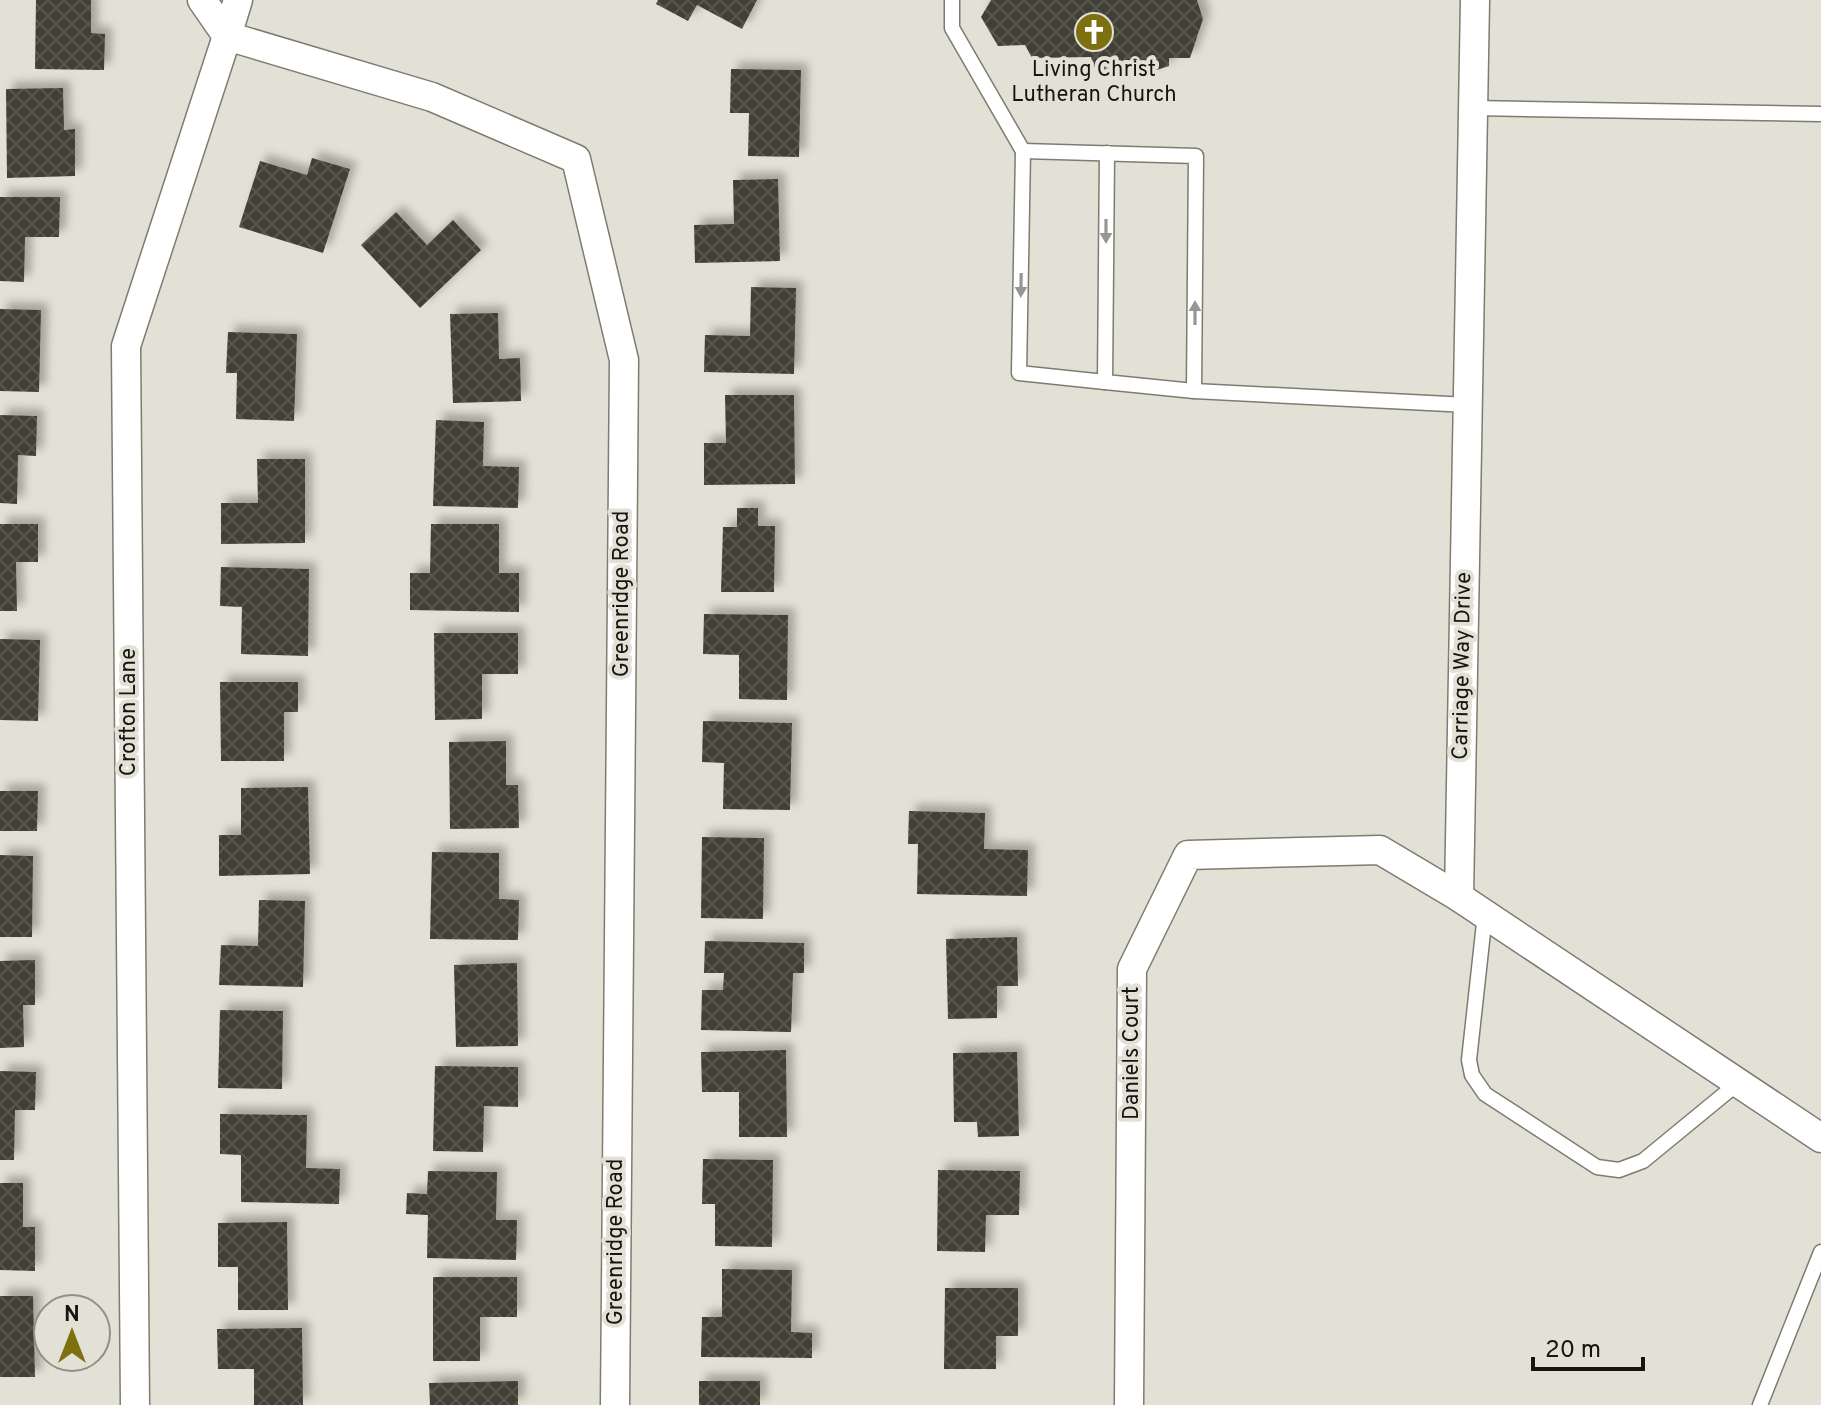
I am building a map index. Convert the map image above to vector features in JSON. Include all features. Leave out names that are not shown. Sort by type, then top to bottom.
[{"type":"street","points":[[202,0],[227,36]]},
{"type":"street","name":"Crofton Lane","points":[[135,1405],[126,346],[238,0]]},
{"type":"street","name":"Carriage Way Drive","points":[[1459,897],[1475,0]]},
{"type":"street","name":"Greenridge Road","points":[[227,36],[432,97],[576,159],[624,360],[615,1405]]},
{"type":"street","name":"Daniels Court","points":[[1129,1405],[1132,969],[1188,855],[1380,850],[1459,897]]},
{"type":"street","points":[[1459,897],[1821,1138]]},
{"type":"lane","points":[[952,0],[952,28],[1023,151],[1019,373],[1194,391],[1468,405]]},
{"type":"lane","points":[[1473,108],[1821,114]]},
{"type":"lane","points":[[1023,151],[1196,156],[1194,391]]},
{"type":"lane","points":[[1105,382],[1107,153]]},
{"type":"lane","points":[[1485,914],[1469,1060],[1472,1075],[1485,1094],[1597,1167],[1619,1170],[1643,1161],[1738,1083]]},
{"type":"lane","points":[[1760,1405],[1821,1252]]},
{"type":"building","points":[[36,0],[91,0],[91,33],[105,34],[104,70],[35,69]]},
{"type":"building","points":[[658,0],[757,0],[742,29],[697,5],[688,21],[656,4]]},
{"type":"building","name":"Living Christ Lutheran Church","points":[[991,0],[1197,0],[1203,19],[1190,58],[1169,58],[1169,66],[1129,79],[1094,67],[1091,57],[1032,58],[1025,45],[998,46],[981,17]]},
{"type":"building","points":[[731,69],[801,70],[799,157],[748,156],[749,113],[730,113]]},
{"type":"building","points":[[63,88],[64,130],[75,129],[75,176],[7,178],[6,89]]},
{"type":"building","points":[[312,158],[350,169],[323,253],[239,227],[260,161],[307,175]]},
{"type":"building","points":[[778,179],[780,261],[695,263],[694,225],[734,224],[733,180]]},
{"type":"building","points":[[0,197],[60,197],[59,237],[25,237],[24,282],[0,281]]},
{"type":"building","points":[[396,212],[427,245],[453,220],[481,250],[420,308],[361,245]]},
{"type":"building","points":[[751,287],[796,288],[794,374],[704,372],[705,335],[750,336]]},
{"type":"building","points":[[0,309],[41,310],[39,392],[0,391]]},
{"type":"building","points":[[498,313],[499,359],[520,358],[521,401],[453,403],[450,314]]},
{"type":"building","points":[[228,332],[297,334],[294,421],[236,419],[237,373],[226,373]]},
{"type":"building","points":[[725,395],[794,395],[795,484],[704,485],[704,443],[726,443]]},
{"type":"building","points":[[0,415],[37,416],[36,456],[18,455],[17,504],[0,503]]},
{"type":"building","points":[[436,420],[484,422],[483,466],[519,467],[518,508],[433,506]]},
{"type":"building","points":[[257,459],[305,459],[305,543],[221,544],[221,503],[258,503]]},
{"type":"building","points":[[737,508],[758,508],[758,526],[775,526],[774,592],[721,592],[723,527],[737,527]]},
{"type":"building","points":[[0,524],[38,524],[38,562],[16,562],[17,611],[0,611]]},
{"type":"building","points":[[431,524],[499,524],[499,573],[519,573],[519,612],[410,610],[410,573],[430,573]]},
{"type":"building","points":[[221,567],[309,569],[308,656],[241,654],[242,607],[220,606]]},
{"type":"building","points":[[704,614],[788,615],[787,700],[739,699],[739,655],[703,654]]},
{"type":"building","points":[[434,633],[518,633],[518,674],[482,674],[482,719],[435,720]]},
{"type":"building","points":[[0,639],[40,640],[38,721],[0,720]]},
{"type":"building","points":[[220,682],[298,682],[298,712],[284,712],[284,761],[221,761]]},
{"type":"building","points":[[703,721],[792,723],[790,810],[723,809],[724,763],[702,762]]},
{"type":"building","points":[[506,741],[506,785],[518,785],[519,828],[450,829],[449,742]]},
{"type":"building","points":[[308,787],[310,874],[219,876],[219,835],[241,835],[241,788]]},
{"type":"building","points":[[0,791],[38,791],[37,831],[0,831]]},
{"type":"building","points":[[909,811],[985,813],[984,849],[1028,850],[1027,896],[917,894],[918,844],[908,844]]},
{"type":"building","points":[[702,837],[764,838],[763,919],[701,918]]},
{"type":"building","points":[[432,852],[499,853],[499,899],[519,900],[518,940],[430,939]]},
{"type":"building","points":[[0,855],[33,856],[32,937],[0,937]]},
{"type":"building","points":[[259,900],[305,901],[303,987],[219,985],[221,945],[258,946]]},
{"type":"building","points":[[1017,937],[1018,986],[997,986],[997,1018],[948,1019],[946,939]]},
{"type":"building","points":[[705,941],[804,943],[804,973],[793,973],[791,1032],[701,1030],[702,990],[723,990],[724,973],[704,973]]},
{"type":"building","points":[[35,960],[35,1005],[23,1005],[24,1047],[0,1048],[0,961]]},
{"type":"building","points":[[517,963],[518,1046],[456,1047],[454,965]]},
{"type":"building","points":[[220,1010],[283,1011],[282,1089],[218,1088]]},
{"type":"building","points":[[786,1050],[787,1137],[739,1137],[739,1092],[702,1092],[701,1052]]},
{"type":"building","points":[[1017,1052],[1019,1136],[978,1137],[977,1122],[954,1122],[953,1053]]},
{"type":"building","points":[[435,1066],[518,1067],[518,1107],[484,1106],[483,1152],[433,1151]]},
{"type":"building","points":[[0,1071],[36,1072],[35,1110],[15,1110],[14,1160],[0,1160]]},
{"type":"building","points":[[220,1114],[307,1115],[306,1168],[340,1169],[339,1204],[241,1202],[241,1155],[220,1154]]},
{"type":"building","points":[[703,1159],[773,1160],[772,1247],[715,1246],[715,1204],[702,1204]]},
{"type":"building","points":[[938,1170],[1020,1171],[1019,1215],[986,1215],[985,1252],[937,1251]]},
{"type":"building","points":[[428,1171],[497,1172],[496,1220],[517,1220],[516,1260],[427,1258],[428,1215],[406,1214],[407,1193],[427,1194]]},
{"type":"building","points":[[0,1183],[23,1183],[23,1227],[35,1227],[35,1271],[0,1270]]},
{"type":"building","points":[[287,1222],[288,1310],[238,1310],[238,1267],[218,1267],[218,1223]]},
{"type":"building","points":[[722,1269],[792,1270],[791,1332],[812,1333],[812,1358],[701,1357],[702,1317],[722,1317]]},
{"type":"building","points":[[433,1277],[517,1277],[517,1317],[480,1317],[480,1361],[433,1361]]},
{"type":"building","points":[[945,1288],[1018,1288],[1018,1336],[996,1336],[996,1369],[944,1369]]},
{"type":"building","points":[[0,1296],[32,1296],[32,1373],[35,1377],[0,1377]]},
{"type":"building","points":[[302,1328],[303,1405],[254,1405],[254,1369],[218,1369],[217,1329]]},
{"type":"building","points":[[518,1381],[518,1405],[430,1405],[429,1383]]},
{"type":"building","points":[[699,1381],[760,1381],[760,1405],[699,1405]]},
{"type":"place","name":"Living Christ Lutheran Church","points":[[1094,32]]}]
